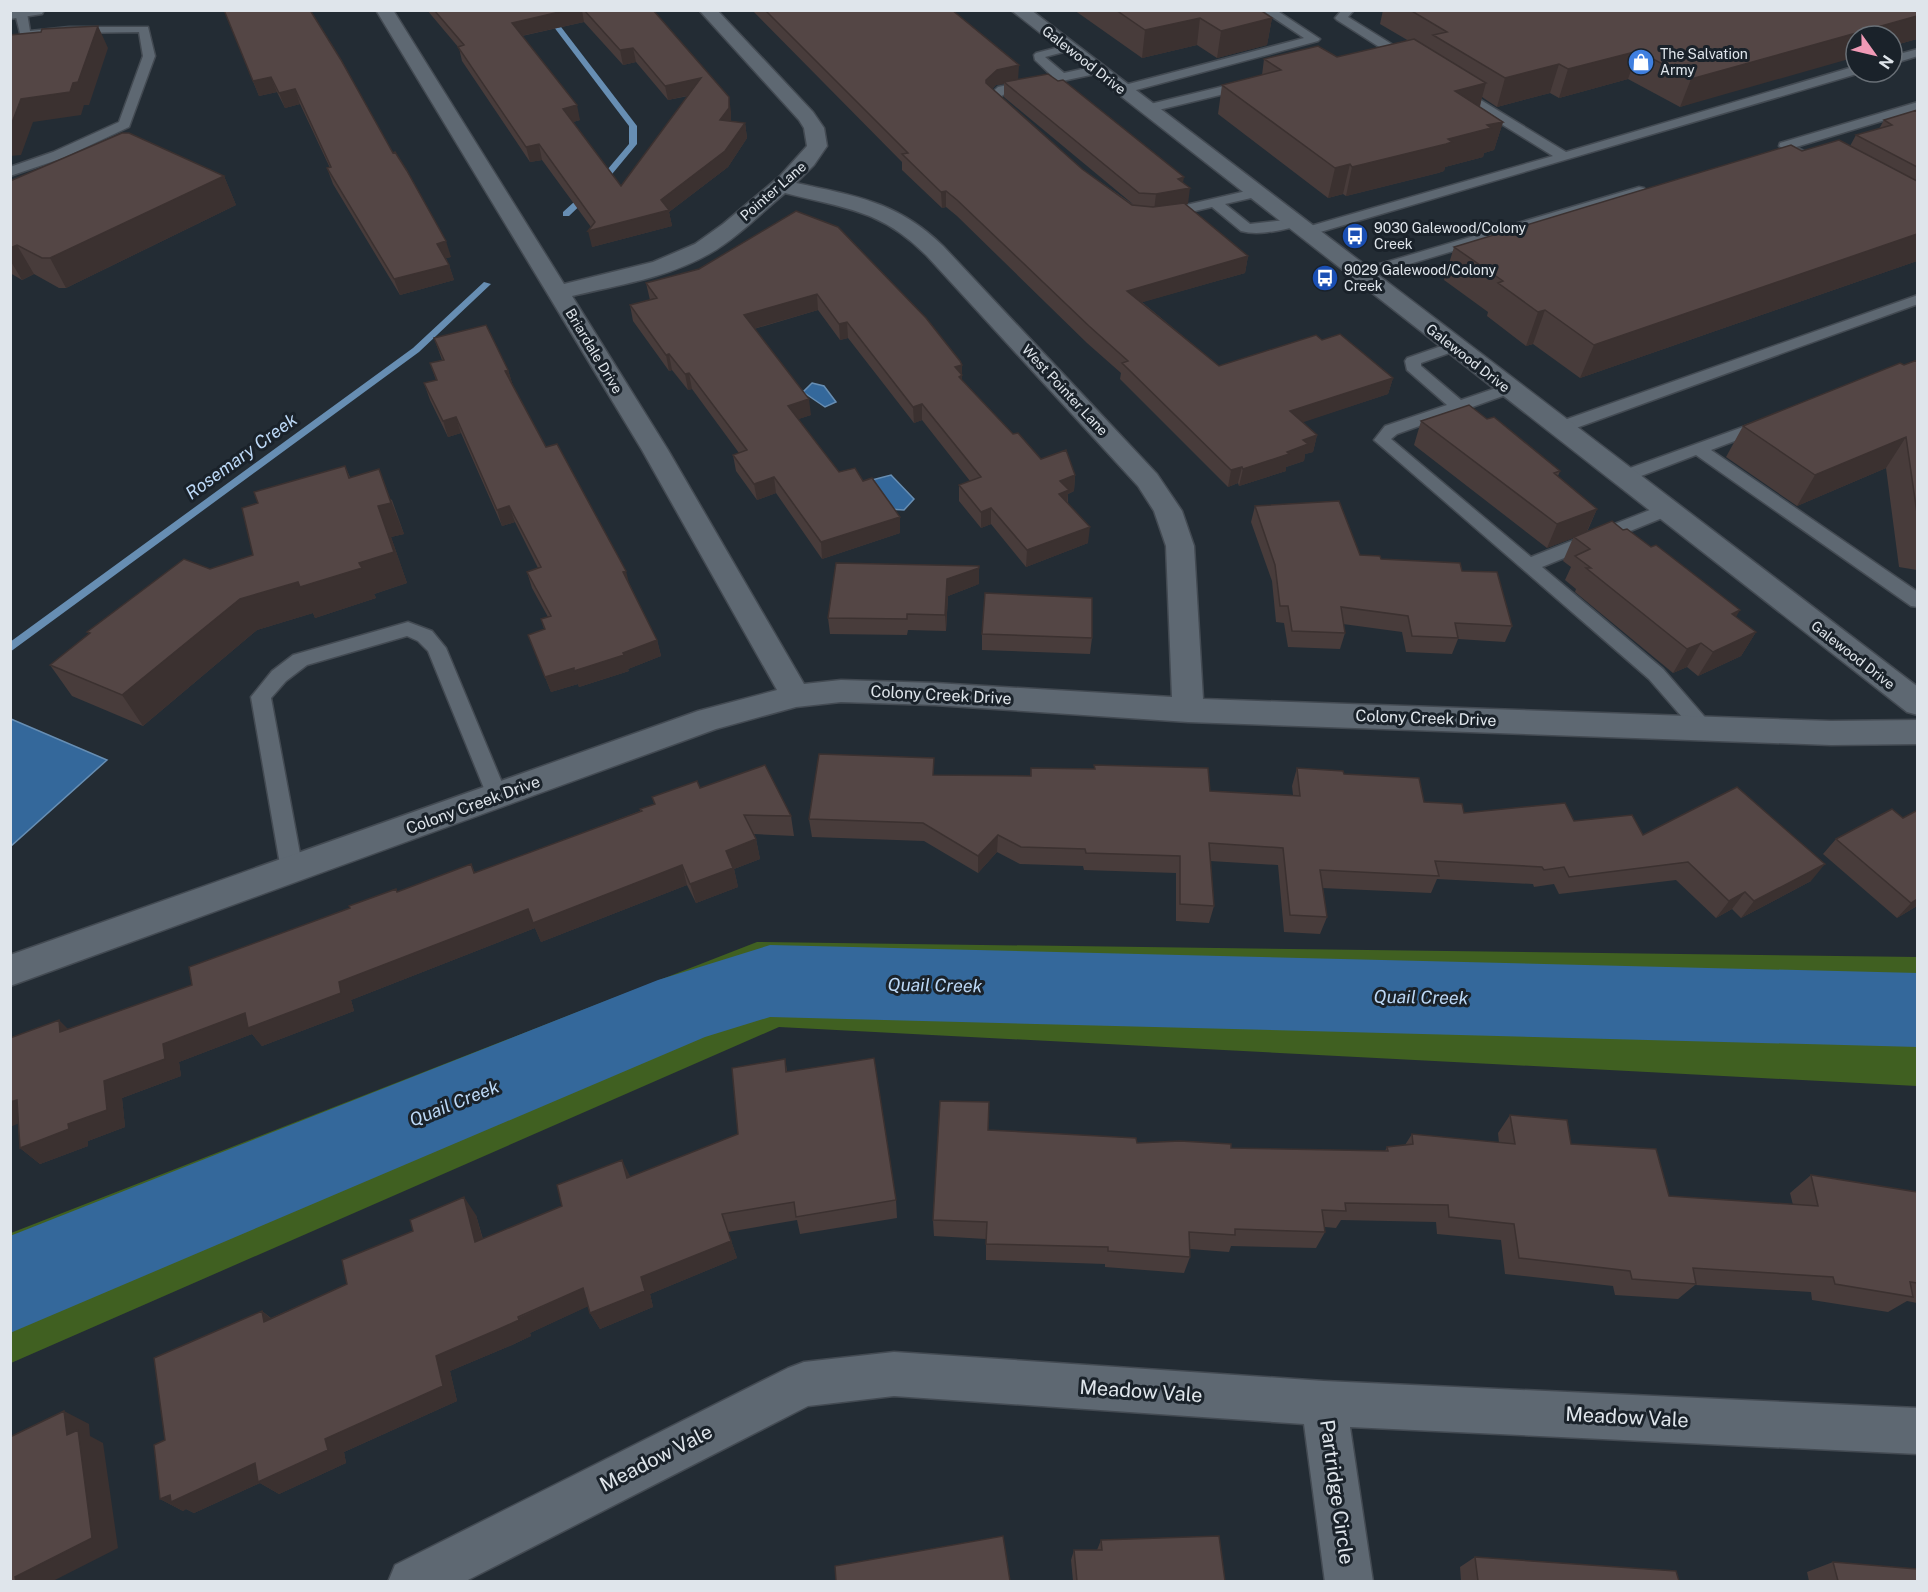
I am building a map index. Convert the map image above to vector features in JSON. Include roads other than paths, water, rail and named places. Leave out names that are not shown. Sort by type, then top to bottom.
[{"type":"street","name":"Briardale Drive","points":[[384,10],[655,450],[796,696]]},
{"type":"street","name":"Pointer Lane","points":[[559,292],[663,266],[693,254],[718,238],[781,186],[808,162],[818,146],[814,129],[806,116],[706,10]]},
{"type":"street","name":"Galewood Drive","points":[[1019,10],[1917,704]]},
{"type":"street","name":"West Pointer Lane","points":[[781,186],[868,209],[902,223],[913,231],[944,260],[1148,480],[1168,511],[1180,546],[1183,567],[1188,710]]},
{"type":"street","name":"Colony Creek Drive","points":[[10,971],[709,719],[796,696],[841,691],[935,694],[1188,710],[1884,734],[1917,732]]},
{"type":"street","name":"Meadow Vale","points":[[412,1581],[804,1384],[894,1374],[1324,1403],[1917,1431]]},
{"type":"street","name":"Partridge Circle","points":[[1324,1403],[1349,1581]]},
{"type":"lane","points":[[1121,90],[1314,39],[1267,10]]},
{"type":"lane","points":[[1349,10],[1341,18],[1420,67]]},
{"type":"lane","points":[[10,172],[58,155],[124,124],[149,56],[144,29],[69,30],[24,35],[23,13]]},
{"type":"lane","points":[[1062,78],[1039,58],[1040,55],[1067,48]]},
{"type":"lane","points":[[1023,125],[993,98],[1002,90],[1096,70]]},
{"type":"lane","points":[[1215,203],[1246,228],[1300,227],[1564,158],[1844,74]]},
{"type":"lane","points":[[1146,108],[1263,80]]},
{"type":"lane","points":[[1449,85],[1564,158]]},
{"type":"lane","points":[[1826,168],[1785,146],[1917,106]]},
{"type":"lane","points":[[1361,274],[1648,188]]},
{"type":"lane","points":[[1154,216],[1255,193]]},
{"type":"lane","points":[[1559,428],[1917,299]]},
{"type":"lane","points":[[1453,347],[1413,361],[1413,367],[1459,407]]},
{"type":"lane","points":[[1508,390],[1391,430],[1382,440],[1656,674],[1703,728]]},
{"type":"lane","points":[[1622,477],[1786,416]]},
{"type":"lane","points":[[1698,449],[1917,601]]},
{"type":"lane","points":[[1529,565],[1666,510]]},
{"type":"lane","points":[[292,870],[261,696],[279,676],[300,660],[408,629],[425,636],[436,648],[497,797]]},
{"type":"water","points":[[812,383],[824,386],[836,402],[825,407],[803,392]]},
{"type":"water","points":[[891,475],[914,499],[904,510],[888,509],[872,480]]},
{"type":"water","points":[[11,719],[107,760],[11,846]]},
{"type":"waterway","name":"Rosemary Creek","points":[[544,10],[633,126],[633,144],[600,183]]},
{"type":"waterway","name":"Rosemary Creek","points":[[566,214],[587,195]]},
{"type":"waterway","name":"Rosemary Creek","points":[[10,648],[416,350],[487,284]]},
{"type":"waterway","name":"Quail Creek","points":[[10,1285],[688,1006],[770,981],[1918,1010]]},
{"type":"place","name":"The Salvation Army","points":[[1641,62]]},
{"type":"place","name":"9030 Galewood/Colony Creek","points":[[1355,236]]},
{"type":"place","name":"9029 Galewood/Colony Creek","points":[[1325,278]]}]
